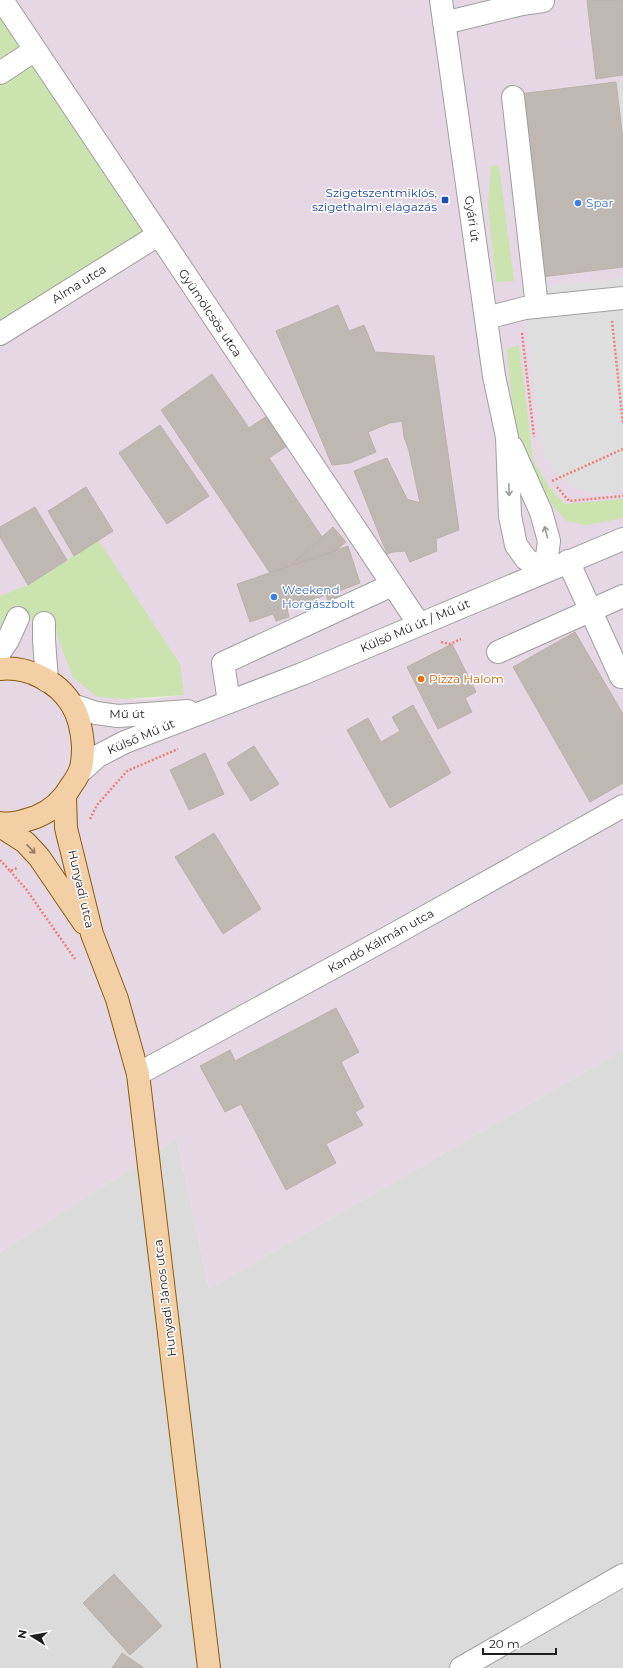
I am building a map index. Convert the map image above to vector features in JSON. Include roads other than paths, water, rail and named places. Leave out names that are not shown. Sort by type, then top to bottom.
[{"type":"main road","points":[[0,669],[9,668],[34,673],[56,686],[72,705],[82,729],[83,756],[80,772],[65,797],[42,815],[24,821],[0,823]]},
{"type":"main road","name":"Hunyadi utca","points":[[65,797],[66,828],[92,934]]},
{"type":"main road","name":"Hunyadi utca","points":[[0,826],[25,842],[39,857],[92,934]]},
{"type":"main road","name":"Hunyadi János utca","points":[[92,934],[117,1000],[138,1074],[209,1668]]},
{"type":"street","name":"Gyümölcsös utca","points":[[2,0],[419,624]]},
{"type":"street","name":"Gyári út","points":[[441,0],[494,376],[507,437],[510,516],[516,545],[526,559],[545,571],[548,541],[541,512],[507,437]]},
{"type":"street","points":[[444,23],[522,4],[543,1]]},
{"type":"street","points":[[0,72],[35,50]]},
{"type":"street","points":[[512,97],[528,308]]},
{"type":"street","name":"Alma utca","points":[[0,334],[158,235]]},
{"type":"street","points":[[486,318],[528,308],[616,298]]},
{"type":"street","name":"Külső Mű út / Mű út","points":[[207,710],[302,674],[623,539]]},
{"type":"street","points":[[568,561],[621,677]]},
{"type":"street","points":[[229,702],[223,663],[392,585]]},
{"type":"street","points":[[498,652],[623,596]]},
{"type":"street","points":[[0,652],[8,640],[18,618]]},
{"type":"street","points":[[44,623],[47,681]]},
{"type":"street","name":"Mű út","points":[[72,705],[96,713],[118,716],[207,710]]},
{"type":"street","name":"Külső Mű út","points":[[80,772],[98,756],[108,750],[207,710]]},
{"type":"street","name":"Kandó Kálmán utca","points":[[138,1074],[389,937],[623,806]]},
{"type":"street","points":[[461,1668],[623,1575]]},
{"type":"place","name":"Szigetszentmiklós, szigethalmi elágazás","points":[[445,200]]},
{"type":"place","name":"Spar","points":[[578,203]]},
{"type":"place","name":"Weekend Horgászbolt","points":[[274,597]]},
{"type":"place","name":"Pizza Halom","points":[[421,679]]}]
